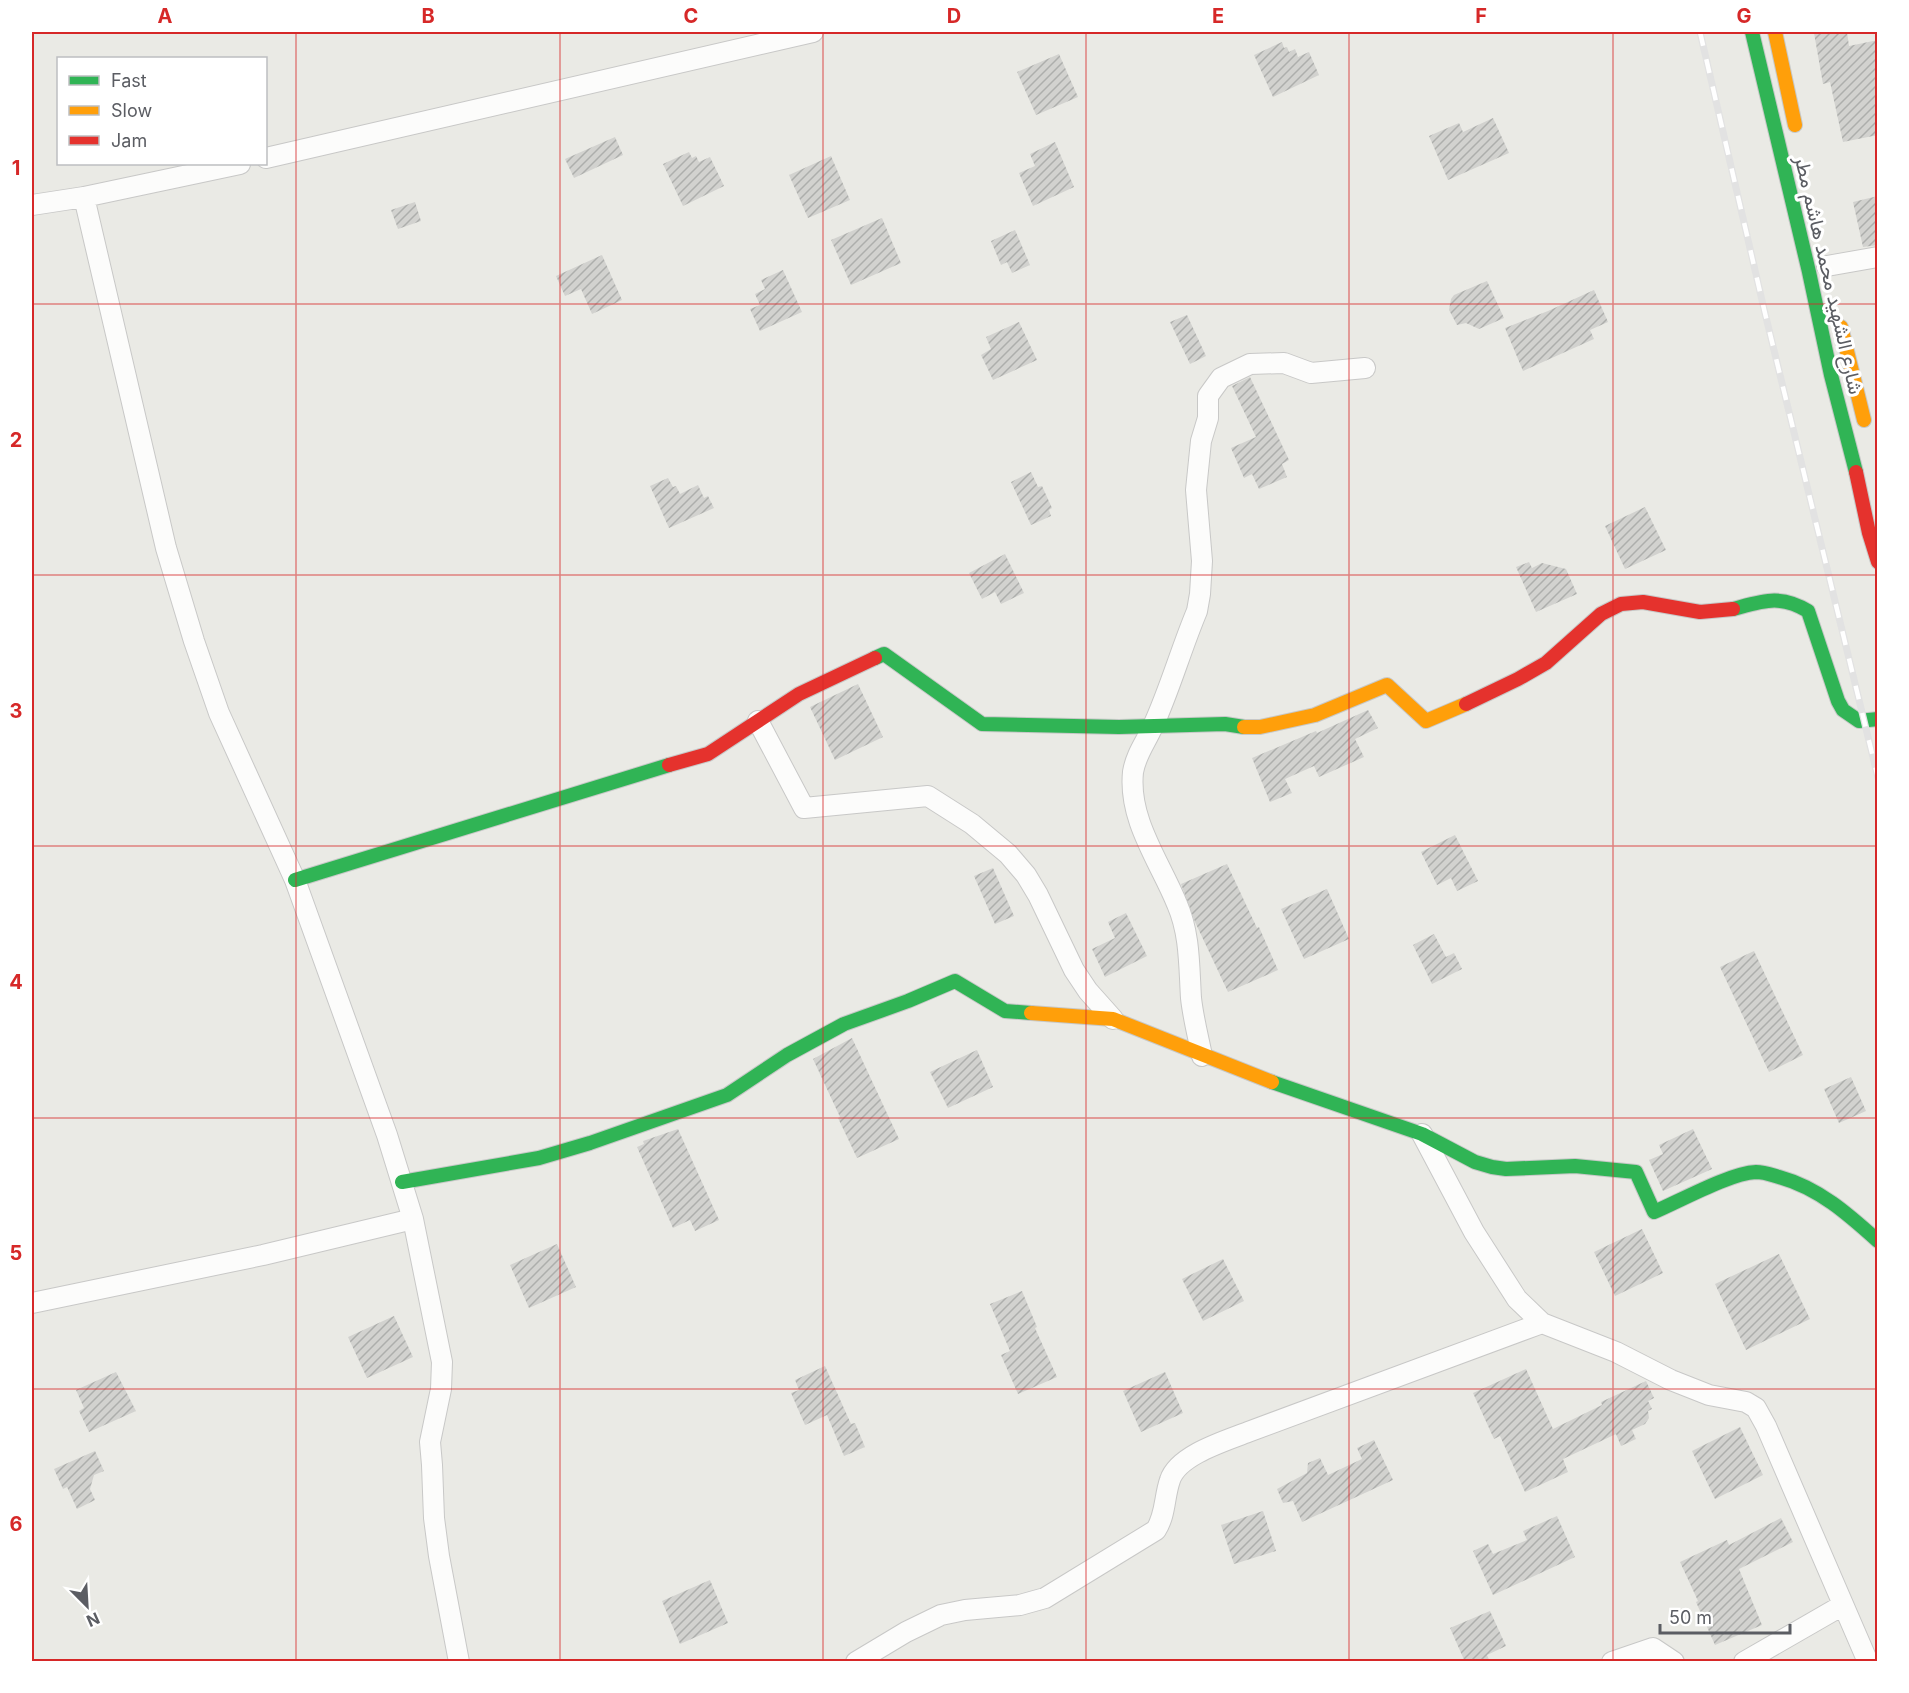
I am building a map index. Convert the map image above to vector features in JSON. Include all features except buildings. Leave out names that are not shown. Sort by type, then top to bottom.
[{"type":"street","points":[[267,158],[813,32]]},
{"type":"street","name":"شارع الشهيد محمد هاشم مطر","points":[[1752,32],[1831,375],[1878,562]]},
{"type":"street","name":"شارع الشهيد محمد هاشم مطر","points":[[1775,32],[1797,135]]},
{"type":"street","points":[[32,205],[84,197],[235,165]]},
{"type":"street","points":[[84,197],[166,548],[194,641],[219,713],[295,880],[379,1113],[413,1219],[442,1362],[441,1389],[430,1442],[435,1527],[459,1662]]},
{"type":"street","points":[[1827,266],[1878,257]]},
{"type":"street","name":"شارع الشهيد محمد هاشم مطر","points":[[1838,311],[1868,436]]},
{"type":"street","points":[[1202,1056],[1194,1021],[1190,956],[1185,927],[1177,904],[1146,840],[1134,799],[1133,773],[1137,754],[1153,727],[1197,611],[1202,561],[1197,490],[1201,441],[1208,418],[1208,396],[1221,378],[1250,364],[1284,363],[1311,373],[1365,368]]},
{"type":"street","points":[[295,880],[708,754],[799,694],[884,654],[982,724],[1153,727],[1225,724],[1249,728],[1260,727],[1315,715],[1387,685],[1426,721],[1532,671],[1556,656],[1610,608],[1622,603],[1653,602],[1681,610],[1706,613],[1724,611],[1775,598],[1794,603],[1808,611],[1843,710],[1859,722],[1878,719]]},
{"type":"street","points":[[758,721],[804,808],[928,796],[972,824],[1008,854],[1026,874],[1038,895],[1074,970],[1088,992],[1113,1019]]},
{"type":"street","points":[[402,1182],[539,1158],[590,1143],[727,1095],[787,1055],[844,1023],[908,1001],[955,981],[1005,1011],[1113,1019],[1253,1076],[1422,1134],[1475,1162],[1492,1167],[1506,1169],[1575,1166],[1636,1172],[1654,1212],[1754,1172],[1781,1177],[1831,1200],[1878,1240]]},
{"type":"street","points":[[1422,1134],[1474,1233],[1517,1299],[1542,1323],[1616,1352],[1700,1392],[1746,1402],[1756,1408],[1766,1426],[1868,1662]]},
{"type":"street","points":[[32,1303],[263,1255],[413,1219]]},
{"type":"street","points":[[856,1662],[906,1632],[941,1615],[954,1611],[1031,1603],[1064,1588],[1156,1530],[1174,1473],[1180,1465],[1204,1451],[1248,1432],[1542,1323]]},
{"type":"street","points":[[1744,1662],[1843,1605]]},
{"type":"street","points":[[1612,1662],[1653,1648],[1674,1662]]},
{"type":"railway","points":[[1700,32],[1764,309],[1878,778]]},
{"type":"traffic: fast","points":[[1752,32],[1831,375],[1856,472]]},
{"type":"traffic: fast","points":[[1733,609],[1763,602],[1780,601],[1789,602],[1808,611],[1843,710],[1859,721],[1878,719]]},
{"type":"traffic: fast","points":[[875,658],[884,654],[982,724],[1119,727],[1225,724],[1244,727]]},
{"type":"traffic: fast","points":[[295,880],[669,765]]},
{"type":"traffic: fast","points":[[402,1182],[539,1158],[590,1143],[727,1095],[787,1055],[844,1024],[955,981],[1005,1011],[1031,1013]]},
{"type":"traffic: fast","points":[[1272,1082],[1422,1134],[1475,1162],[1492,1167],[1506,1169],[1575,1166],[1636,1172],[1654,1212],[1733,1177],[1756,1172],[1768,1174],[1794,1182],[1820,1195],[1878,1241]]},
{"type":"traffic: slow","points":[[1775,32],[1795,125]]},
{"type":"traffic: slow","points":[[1841,327],[1864,420]]},
{"type":"traffic: slow","points":[[1244,727],[1260,727],[1315,715],[1387,685],[1426,721],[1466,704]]},
{"type":"traffic: slow","points":[[1031,1013],[1113,1019],[1272,1082]]},
{"type":"traffic: jam","points":[[1856,472],[1869,533],[1878,562]]},
{"type":"traffic: jam","points":[[1466,704],[1546,663],[1601,614],[1621,604],[1643,602],[1700,612],[1733,609]]},
{"type":"traffic: jam","points":[[669,765],[708,754],[799,694],[875,658]]}]
